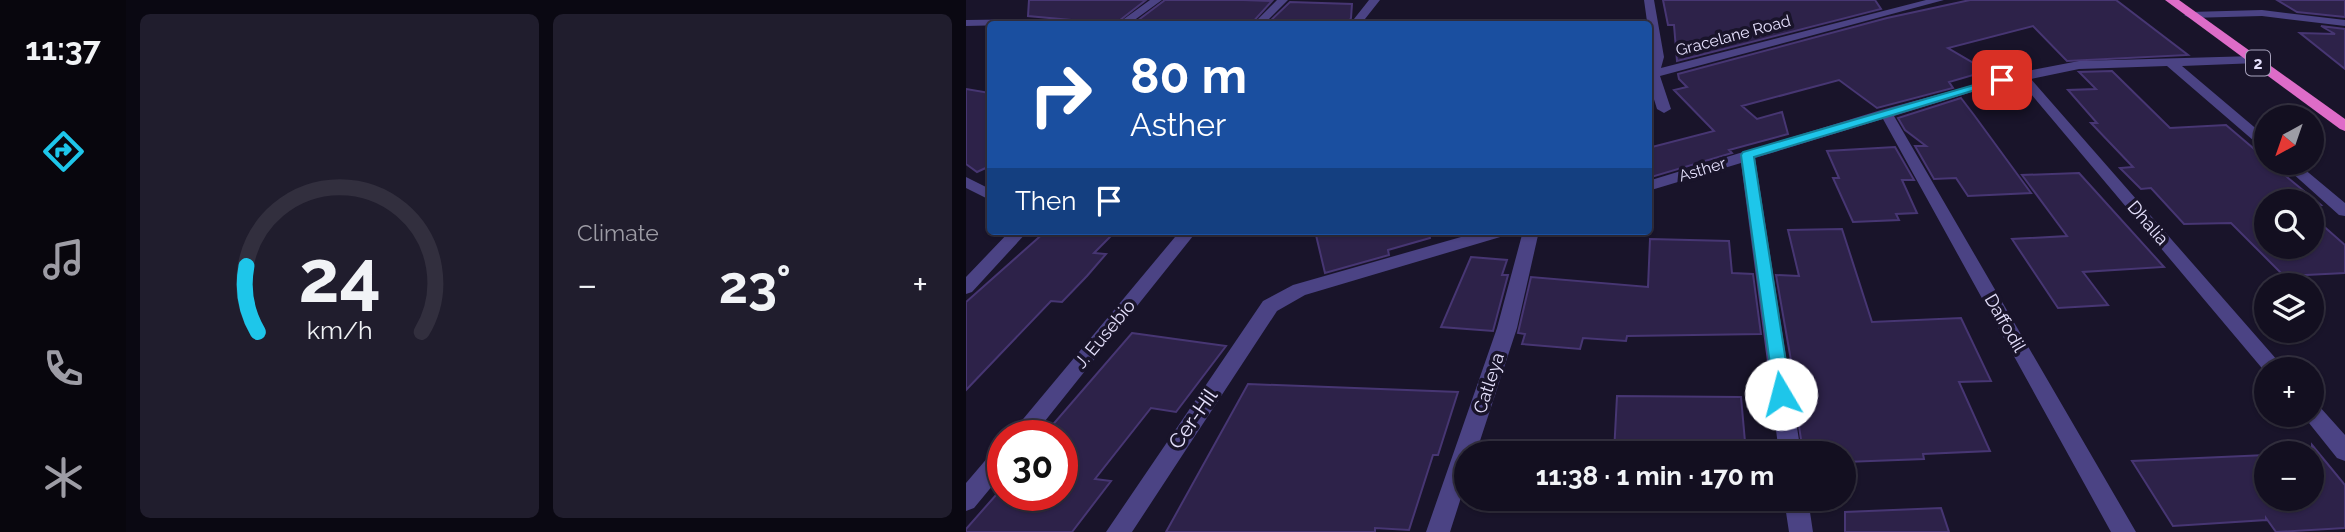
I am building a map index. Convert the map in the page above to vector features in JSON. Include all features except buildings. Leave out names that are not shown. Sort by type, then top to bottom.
[{"type":"highway","name":"2","points":[[2171,0],[2345,126]]},
{"type":"street","points":[[1126,21],[1157,0]]},
{"type":"street","points":[[1261,21],[1283,0]]},
{"type":"street","points":[[1358,21],[1375,0]]},
{"type":"street","points":[[1649,0],[1658,57],[1653,74],[1664,109]]},
{"type":"street","name":"Gracelane Road","points":[[1653,74],[1939,0]]},
{"type":"street","points":[[2190,15],[2262,13],[2345,23]]},
{"type":"street","points":[[966,23],[987,23]]},
{"type":"street","name":"Asther","points":[[1652,185],[1886,113],[2022,76],[2079,65],[2254,60]]},
{"type":"street","points":[[2171,63],[2254,134]]},
{"type":"street","name":"Dhalia","points":[[2022,76],[2265,357]]},
{"type":"street","name":"Daffodil","points":[[1886,113],[2124,532]]},
{"type":"street","points":[[1747,155],[1788,441]]},
{"type":"street","points":[[2302,175],[2345,211]]},
{"type":"street","points":[[967,184],[987,194]]},
{"type":"street","points":[[966,288],[1016,235]]},
{"type":"street","name":"J. Eusebio","points":[[1033,420],[1186,235]]},
{"type":"street","name":"Cer-Hil","points":[[1118,532],[1270,306],[1299,290],[1487,235]]},
{"type":"street","name":"Catleya","points":[[1438,532],[1507,328],[1530,235]]},
{"type":"street","points":[[2324,426],[2345,450]]},
{"type":"street","points":[[966,500],[987,475]]},
{"type":"street","points":[[1798,511],[1801,532]]},
{"type":"route","points":[[1781,394],[1747,155],[2002,80]]}]
